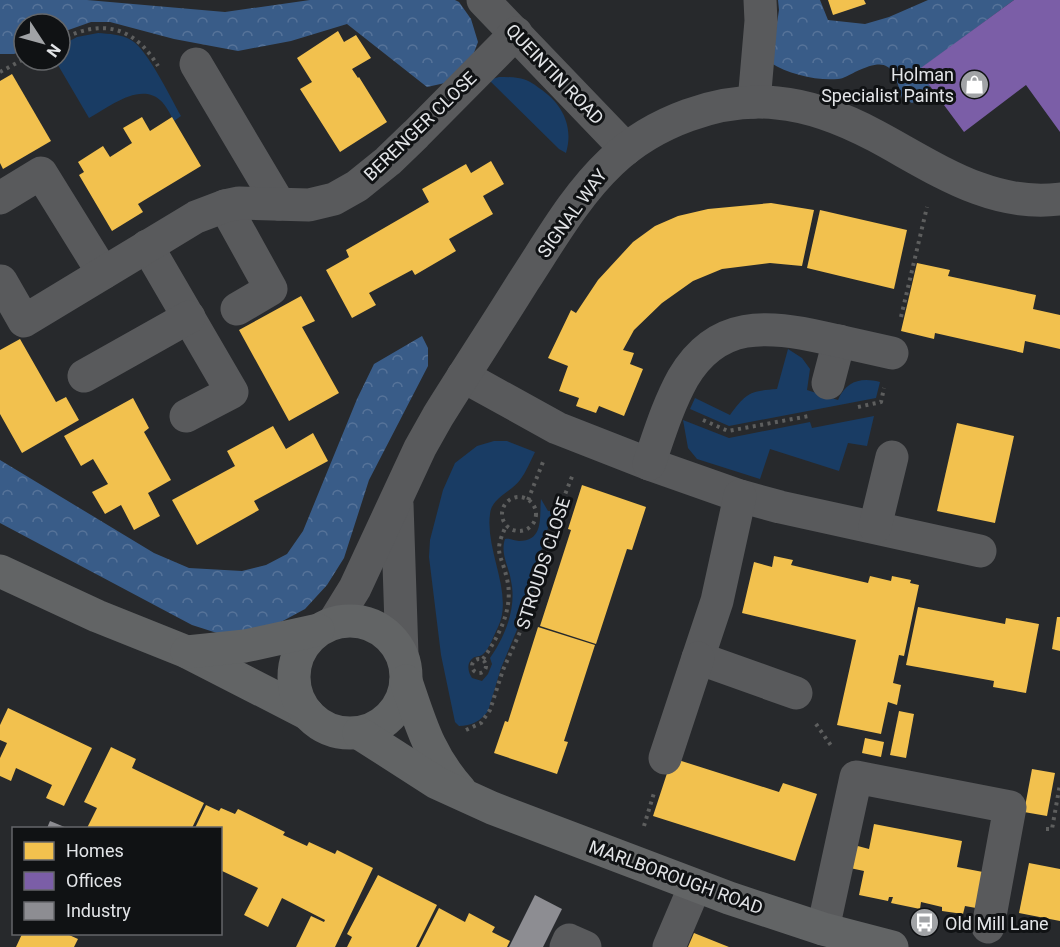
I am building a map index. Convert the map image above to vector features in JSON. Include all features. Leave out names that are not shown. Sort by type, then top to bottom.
[{"type":"main road","points":[[0,571],[98,616],[188,652],[308,714],[322,726],[341,733],[359,733],[377,726],[392,715],[402,699],[404,668],[394,640],[367,622],[350,620],[245,646],[188,652]]},
{"type":"main road","points":[[308,714],[298,698],[294,679],[296,660],[305,644],[326,626]]},
{"type":"main road","name":"MARLBOROUGH ROAD","points":[[404,668],[427,741],[448,776],[464,794]]},
{"type":"main road","name":"MARLBOROUGH ROAD","points":[[359,733],[437,783],[510,815],[695,886],[823,929],[892,947]]},
{"type":"street","name":"QUEINTIN ROAD","points":[[483,0],[626,149]]},
{"type":"street","points":[[754,102],[760,0]]},
{"type":"street","name":"BERENGER CLOSE","points":[[1,281],[24,321],[196,217],[225,206],[258,202],[309,205],[334,199],[357,186],[388,161],[516,33]]},
{"type":"street","points":[[196,64],[279,204]]},
{"type":"street","name":"SIGNAL WAY","points":[[326,626],[356,588],[420,448],[463,376],[576,203],[604,170],[626,149],[654,130],[684,117],[719,107],[754,102],[778,103],[839,119],[874,135],[944,174],[978,189],[1029,201],[1060,199]]},
{"type":"street","points":[[0,198],[41,173],[103,273]]},
{"type":"street","points":[[225,206],[272,290],[237,309]]},
{"type":"street","points":[[147,246],[231,392],[186,416]]},
{"type":"street","points":[[84,376],[194,325]]},
{"type":"street","points":[[649,464],[683,378],[695,361],[715,343],[730,334],[759,329],[797,332],[892,353]]},
{"type":"street","points":[[828,383],[839,341]]},
{"type":"street","points":[[463,376],[546,423],[649,464],[740,496],[980,551]]},
{"type":"street","points":[[875,527],[892,457]]},
{"type":"street","name":"SIGNAL WAY","points":[[397,496],[404,668]]},
{"type":"street","points":[[665,758],[717,601],[740,496]]},
{"type":"street","points":[[698,658],[796,693]]},
{"type":"street","points":[[823,929],[856,777],[1010,807],[988,927]]},
{"type":"street","points":[[669,947],[695,886]]},
{"type":"street","points":[[566,947],[569,940],[585,947]]},
{"type":"path","points":[[72,34],[94,28],[111,28],[132,36],[152,56],[163,75]]},
{"type":"path","name":"STROUDS CLOSE","points":[[463,731],[481,723],[490,710],[503,670],[536,596],[551,530],[587,440]]},
{"type":"path","points":[[483,659],[501,630],[506,615],[507,580],[498,544],[507,526],[502,513],[513,498],[521,497],[532,503],[536,519],[530,527],[518,531],[507,526]]},
{"type":"shaded area","points":[[98,33],[115,35],[138,45],[165,86],[181,116],[174,121],[160,100],[152,95],[143,94],[124,98],[89,118],[62,72],[72,72],[72,40]]},
{"type":"shaded area","points":[[499,77],[527,80],[554,101],[560,108],[567,125],[566,153],[559,149],[489,80]]},
{"type":"shaded area","points":[[788,349],[802,358],[810,369],[807,390],[838,400],[845,388],[860,380],[867,380],[880,382],[876,398],[729,426],[690,409],[695,398],[730,415],[749,394],[777,389]]},
{"type":"shaded area","points":[[874,416],[867,446],[848,443],[839,471],[770,449],[760,479],[697,459],[688,448],[683,420],[729,438],[810,422],[812,428]]},
{"type":"shaded area","points":[[494,441],[507,441],[535,452],[520,480],[491,508],[491,543],[501,586],[502,614],[487,650],[469,662],[472,678],[482,681],[488,674],[492,664],[490,658],[505,631],[511,611],[512,591],[504,555],[505,539],[519,541],[533,537],[539,526],[541,499],[548,511],[553,511],[541,551],[536,584],[501,668],[488,711],[475,722],[459,726],[455,722],[441,655],[429,557],[430,540],[443,490],[455,463],[477,446]]},
{"type":"green space","points":[[0,0],[87,0],[225,12],[310,0],[455,0],[471,19],[478,42],[472,58],[445,83],[427,87],[347,24],[291,41],[238,51],[174,39],[110,22],[91,22],[72,29],[72,12],[12,12],[12,54],[0,54]]},
{"type":"green space","points":[[778,0],[820,0],[828,20],[865,24],[889,17],[928,0],[1014,0],[919,70],[930,86],[920,99],[912,103],[902,98],[892,71],[882,65],[866,67],[842,78],[830,79],[812,78],[771,63],[779,10]]},
{"type":"green space","points":[[422,336],[428,348],[428,366],[369,480],[344,558],[327,585],[305,609],[279,623],[244,633],[217,633],[192,625],[0,523],[0,460],[154,553],[189,568],[242,571],[266,565],[287,554],[303,531],[357,399],[374,364]]},
{"type":"building: Homes","points":[[828,0],[864,0],[866,4],[833,15]]},
{"type":"building: Homes","points":[[338,31],[344,42],[356,35],[371,58],[352,69],[387,122],[340,152],[300,89],[312,82],[297,58]]},
{"type":"building: Homes","points":[[12,74],[51,141],[3,169],[0,163],[0,81]]},
{"type":"building: Homes","points":[[142,117],[150,131],[172,117],[201,166],[138,204],[143,212],[112,231],[79,175],[84,172],[78,162],[103,146],[110,157],[132,143],[123,128]]},
{"type":"building: Homes","points":[[491,161],[504,184],[483,196],[493,214],[449,239],[456,251],[415,275],[412,270],[369,293],[376,305],[352,318],[326,270],[349,257],[346,250],[429,202],[422,189],[466,164],[471,173]]},
{"type":"building: Homes","points":[[771,203],[814,210],[802,266],[770,263],[722,269],[693,281],[662,303],[634,330],[623,350],[634,353],[630,364],[643,369],[624,416],[599,406],[596,413],[576,406],[579,398],[559,391],[568,366],[548,358],[571,310],[576,313],[598,280],[633,242],[655,226],[678,216],[708,209]]},
{"type":"building: Homes","points":[[820,210],[907,230],[894,289],[807,268]]},
{"type":"building: Homes","points":[[917,263],[950,270],[948,276],[1036,295],[1033,309],[1060,315],[1060,349],[1025,341],[1023,353],[935,333],[934,339],[901,331]]},
{"type":"building: Homes","points":[[301,296],[315,321],[302,327],[339,393],[289,421],[239,330]]},
{"type":"building: Homes","points":[[20,339],[56,402],[66,397],[79,420],[22,453],[0,414],[0,350]]},
{"type":"building: Homes","points":[[133,398],[149,428],[144,432],[171,480],[148,493],[160,516],[134,530],[121,505],[105,514],[92,492],[108,484],[93,459],[81,466],[64,436]]},
{"type":"building: Homes","points":[[957,423],[1014,436],[995,523],[937,511]]},
{"type":"building: Homes","points":[[273,426],[286,449],[313,433],[328,461],[254,501],[259,510],[197,545],[172,500],[235,466],[227,451]]},
{"type":"building: Homes","points":[[582,485],[646,507],[632,550],[627,549],[596,644],[540,626],[571,530],[568,529]]},
{"type":"building: Homes","points":[[774,556],[793,560],[791,565],[868,583],[870,576],[891,581],[892,576],[911,580],[910,583],[919,585],[904,656],[899,655],[893,683],[901,685],[897,705],[888,702],[881,734],[837,725],[856,640],[742,613],[754,562],[772,567]]},
{"type":"building: Homes","points":[[918,607],[1005,624],[1006,618],[1039,624],[1026,693],[993,687],[994,681],[906,665]]},
{"type":"building: Homes","points":[[1057,617],[1060,617],[1060,651],[1052,649]]},
{"type":"building: Homes","points":[[538,627],[595,645],[564,741],[568,742],[557,774],[494,753],[505,721],[508,722]]},
{"type":"building: Homes","points":[[8,708],[92,748],[64,806],[46,798],[52,785],[16,768],[11,781],[0,776],[0,758],[7,743],[0,740],[0,725]]},
{"type":"building: Homes","points":[[899,711],[914,714],[906,758],[890,755]]},
{"type":"building: Homes","points":[[865,738],[884,742],[881,757],[862,753]]},
{"type":"building: Homes","points":[[111,747],[136,759],[132,768],[204,803],[192,827],[88,827],[97,808],[84,802]]},
{"type":"building: Homes","points":[[672,758],[779,792],[783,783],[817,794],[795,861],[653,816]]},
{"type":"building: Homes","points":[[1032,769],[1055,773],[1047,816],[1024,812]]},
{"type":"building: Homes","points":[[206,805],[219,811],[221,808],[235,814],[238,809],[285,832],[283,835],[307,846],[309,842],[335,854],[337,850],[373,868],[335,947],[296,947],[311,916],[324,922],[325,920],[282,898],[268,927],[244,915],[258,888],[222,871],[222,827],[195,827]]},
{"type":"building: Homes","points":[[874,824],[962,841],[957,867],[983,872],[976,908],[965,906],[963,914],[942,911],[942,907],[921,902],[920,909],[891,903],[893,897],[889,897],[888,901],[859,895],[864,871],[850,868],[854,845],[869,849]]},
{"type":"building: Homes","points":[[1029,863],[1060,869],[1060,921],[1019,913]]},
{"type":"building: Homes","points":[[378,875],[437,905],[416,947],[347,947],[352,937],[347,934]]},
{"type":"building: Homes","points":[[439,908],[465,922],[469,913],[495,927],[492,932],[510,941],[507,947],[419,947]]},
{"type":"building: Homes","points":[[694,933],[729,947],[688,947]]},
{"type":"building: Homes","points":[[22,935],[69,935],[78,939],[74,947],[16,947]]},
{"type":"building: Offices","points":[[1014,0],[1060,0],[1060,132],[1026,85],[964,132],[918,70]]},
{"type":"building: Industry","points":[[50,821],[65,827],[47,827]]},
{"type":"building: Industry","points":[[535,895],[562,909],[543,947],[509,947]]},
{"type":"place","name":"Holman Specialist Paints","points":[[975,84]]},
{"type":"place","name":"Old Mill Lane","points":[[924,923]]}]
